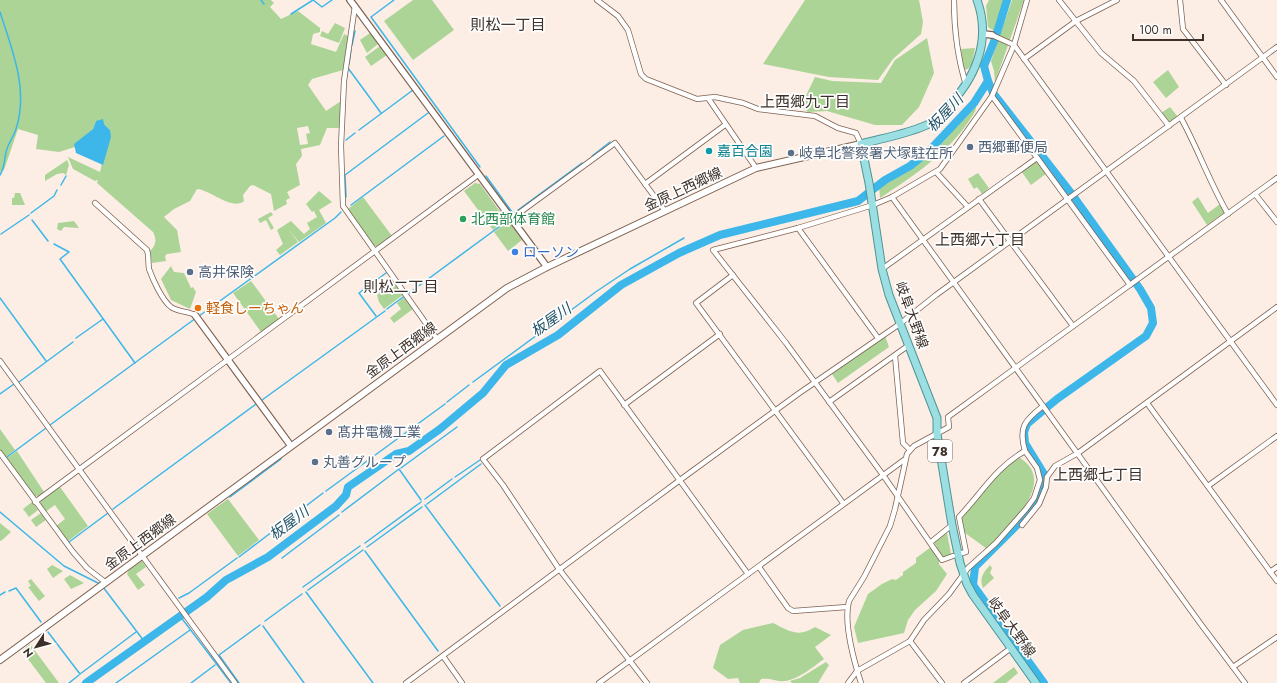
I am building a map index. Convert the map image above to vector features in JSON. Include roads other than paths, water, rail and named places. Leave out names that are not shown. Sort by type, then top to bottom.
[{"type":"main road","points":[[861,144],[930,124],[959,96],[966,85],[978,58],[984,34],[981,12],[977,0]]},
{"type":"main road","name":"金原上西郷線","points":[[1,657],[507,288],[547,267],[756,168],[861,144]]},
{"type":"main road","name":"岐阜大野線","points":[[861,144],[869,183],[882,269],[889,295],[937,418],[937,434],[952,526],[963,574],[972,595],[1036,683]]},
{"type":"street","points":[[350,0],[418,90],[478,175],[547,267]]},
{"type":"street","points":[[597,0],[618,16],[628,30],[641,74],[646,79],[697,99],[708,98],[733,100],[758,109],[814,116],[838,128],[856,133],[861,144]]},
{"type":"street","points":[[954,0],[954,33],[959,61],[966,85]]},
{"type":"street","points":[[953,556],[942,560],[931,542],[883,475],[713,250],[798,228],[892,198],[936,172],[957,146],[992,96],[1014,45],[1027,0]]},
{"type":"street","points":[[1059,0],[1101,53],[1134,81],[1169,126]]},
{"type":"street","points":[[1024,59],[1076,20],[1117,0]]},
{"type":"street","points":[[1180,0],[1183,29],[1226,85]]},
{"type":"street","points":[[1221,0],[1277,77]]},
{"type":"street","points":[[355,6],[344,81],[341,146],[343,206],[437,339]]},
{"type":"street","points":[[984,34],[992,35],[1014,45],[1277,405]]},
{"type":"street","points":[[406,683],[680,480],[901,323],[1011,241],[1076,195],[1166,126],[1169,126],[1181,118],[1277,47]]},
{"type":"street","points":[[992,96],[1131,284]]},
{"type":"street","points":[[708,98],[725,125],[756,168]]},
{"type":"street","points":[[1181,118],[1197,148],[1213,188],[1228,214]]},
{"type":"street","points":[[645,184],[725,125]]},
{"type":"street","points":[[511,219],[615,143],[665,211]]},
{"type":"street","points":[[882,269],[1037,158]]},
{"type":"street","points":[[936,172],[968,207]]},
{"type":"street","points":[[35,502],[478,175]]},
{"type":"street","points":[[861,683],[851,642],[847,607],[849,601],[882,545],[890,526],[898,496],[904,460],[910,450],[949,427],[948,417],[1169,258],[1277,178]]},
{"type":"street","points":[[1255,194],[1277,222]]},
{"type":"street","points":[[892,198],[1245,683]]},
{"type":"street","points":[[979,199],[1001,231],[1011,241],[1073,326]]},
{"type":"street","points":[[95,203],[147,250],[149,267],[170,306],[197,318],[291,446]]},
{"type":"street","points":[[798,228],[878,338]]},
{"type":"street","points":[[733,275],[696,303],[777,411],[843,503]]},
{"type":"street","points":[[1022,525],[1039,504],[1046,487],[1047,477],[1055,466],[1078,453],[1277,307]]},
{"type":"street","points":[[624,405],[720,334]]},
{"type":"street","points":[[829,402],[909,345]]},
{"type":"street","points":[[895,356],[903,443],[910,450]]},
{"type":"street","points":[[0,360],[235,683]]},
{"type":"street","points":[[647,683],[560,569],[503,485],[483,459],[600,371],[748,574]]},
{"type":"street","points":[[1147,403],[1277,581]]},
{"type":"street","points":[[848,683],[857,671],[910,641],[924,620],[949,594],[963,574],[996,543],[1034,498],[1038,488],[1040,474],[1033,461],[1025,451],[1022,432],[1025,422],[1044,406]]},
{"type":"street","points":[[1208,486],[1277,436]]},
{"type":"street","points":[[962,553],[966,552],[959,517],[1001,468],[1013,458],[1025,451]]},
{"type":"street","points":[[0,453],[35,502],[80,560],[103,584]]},
{"type":"street","points":[[599,683],[759,567],[843,503],[904,460]]},
{"type":"street","points":[[931,542],[952,526]]},
{"type":"street","points":[[759,567],[788,608],[793,611],[847,607]]},
{"type":"street","points":[[1270,572],[1277,567]]},
{"type":"street","points":[[1234,667],[1277,637]]},
{"type":"street","points":[[910,641],[942,683]]},
{"type":"street","points":[[964,683],[1011,648]]},
{"type":"street","points":[[443,656],[462,683]]},
{"type":"water","points":[[103,119],[104,124],[110,130],[111,137],[103,165],[76,153],[74,144],[93,129],[96,121]]},
{"type":"waterway","points":[[261,0],[264,4]]},
{"type":"waterway","points":[[291,14],[313,0],[322,7],[332,0]]},
{"type":"waterway","points":[[394,0],[371,17],[480,167]]},
{"type":"waterway","points":[[1007,0],[995,39],[984,66],[993,93],[1071,193],[1140,289],[1151,308],[1153,323],[1146,336],[1057,399],[1027,424],[1024,432],[1025,443],[1044,474],[1041,491],[1032,507],[1019,523],[975,567],[973,585],[1044,683]]},
{"type":"waterway","points":[[0,12],[14,55],[20,84],[21,99],[20,114],[16,129],[8,146],[3,169],[0,175]]},
{"type":"waterway","points":[[352,45],[355,31]]},
{"type":"waterway","points":[[349,64],[351,50]]},
{"type":"waterway","points":[[348,68],[381,113]]},
{"type":"waterway","name":"板屋川","points":[[86,683],[207,597],[226,580],[268,557],[336,506],[346,495],[348,487],[396,454],[409,451],[440,429],[483,393],[506,365],[558,335],[621,285],[679,253],[720,235],[858,201],[885,180],[910,166],[929,151],[974,103],[988,81]]},
{"type":"waterway","points":[[359,130],[413,90]]},
{"type":"waterway","points":[[346,197],[345,175],[428,113]]},
{"type":"waterway","points":[[346,140],[355,133]]},
{"type":"waterway","points":[[351,205],[444,136]]},
{"type":"waterway","points":[[592,156],[610,142]]},
{"type":"waterway","points":[[514,213],[582,163]]},
{"type":"waterway","points":[[61,185],[66,176]]},
{"type":"waterway","points":[[486,176],[512,212]]},
{"type":"waterway","points":[[31,213],[54,196],[57,190]]},
{"type":"waterway","points":[[199,316],[335,218],[341,212]]},
{"type":"waterway","points":[[1,234],[29,215]]},
{"type":"waterway","points":[[32,220],[48,241]]},
{"type":"waterway","points":[[409,293],[507,221]]},
{"type":"waterway","points":[[473,382],[597,291],[630,269],[684,238]]},
{"type":"waterway","points":[[54,244],[69,252],[60,259],[135,363]]},
{"type":"waterway","points":[[376,316],[359,293],[386,273]]},
{"type":"waterway","points":[[387,309],[403,297]]},
{"type":"waterway","points":[[0,298],[46,361]]},
{"type":"waterway","points":[[262,400],[385,311]]},
{"type":"waterway","points":[[50,425],[196,318]]},
{"type":"waterway","points":[[76,338],[103,319]]},
{"type":"waterway","points":[[19,382],[73,342]]},
{"type":"waterway","points":[[0,394],[14,384]]},
{"type":"waterway","points":[[447,402],[469,385]]},
{"type":"waterway","points":[[113,509],[256,404]]},
{"type":"waterway","points":[[326,491],[445,404]]},
{"type":"waterway","points":[[401,468],[457,427]]},
{"type":"waterway","points":[[7,457],[46,428]]},
{"type":"waterway","points":[[230,497],[281,459]]},
{"type":"waterway","points":[[455,477],[480,460]]},
{"type":"waterway","points":[[427,504],[481,464]]},
{"type":"waterway","points":[[342,512],[399,469],[421,500]]},
{"type":"waterway","points":[[425,499],[452,479]]},
{"type":"waterway","points":[[239,557],[323,493]]},
{"type":"waterway","points":[[365,543],[421,502]]},
{"type":"waterway","points":[[425,505],[500,606]]},
{"type":"waterway","points":[[367,547],[422,507]]},
{"type":"waterway","points":[[0,512],[64,566],[100,584]]},
{"type":"waterway","points":[[69,542],[108,513],[111,517]]},
{"type":"waterway","points":[[282,558],[339,515]]},
{"type":"waterway","points":[[303,587],[360,546]]},
{"type":"waterway","points":[[308,590],[363,550]]},
{"type":"waterway","points":[[365,551],[438,651]]},
{"type":"waterway","points":[[179,598],[189,593],[237,558]]},
{"type":"waterway","points":[[103,587],[144,641]]},
{"type":"waterway","points":[[9,591],[16,588],[41,622]]},
{"type":"waterway","points":[[0,595],[5,592]]},
{"type":"waterway","points":[[306,592],[373,683]]},
{"type":"waterway","points":[[265,621],[302,594]]},
{"type":"waterway","points":[[180,616],[231,683]]},
{"type":"waterway","points":[[239,683],[219,655],[260,625]]},
{"type":"waterway","points":[[263,626],[304,683]]},
{"type":"waterway","points":[[116,683],[190,630]]},
{"type":"waterway","points":[[48,632],[80,674],[136,632]]},
{"type":"waterway","points":[[191,683],[215,665]]},
{"type":"waterway","points":[[69,683],[79,675]]},
{"type":"place","name":"西郷郵便局","points":[[970,147]]},
{"type":"place","name":"嘉百合園","points":[[709,151]]},
{"type":"place","name":"岐阜北警察署犬塚駐在所","points":[[791,153]]},
{"type":"place","name":"北西部体育館","points":[[463,219]]},
{"type":"place","name":"ローソン","points":[[515,252]]},
{"type":"place","name":"高井保険","points":[[190,272]]},
{"type":"place","name":"軽食しーちゃん","points":[[198,308]]},
{"type":"place","name":"髙井電機工業","points":[[329,432]]},
{"type":"place","name":"丸善グループ","points":[[315,462]]},
{"type":"district","name":"則松一丁目","points":[[508,25]]},
{"type":"district","name":"上西郷九丁目","points":[[805,102]]},
{"type":"district","name":"上西郷六丁目","points":[[980,240]]},
{"type":"district","name":"則松二丁目","points":[[401,287]]},
{"type":"district","name":"上西郷七丁目","points":[[1098,475]]}]
